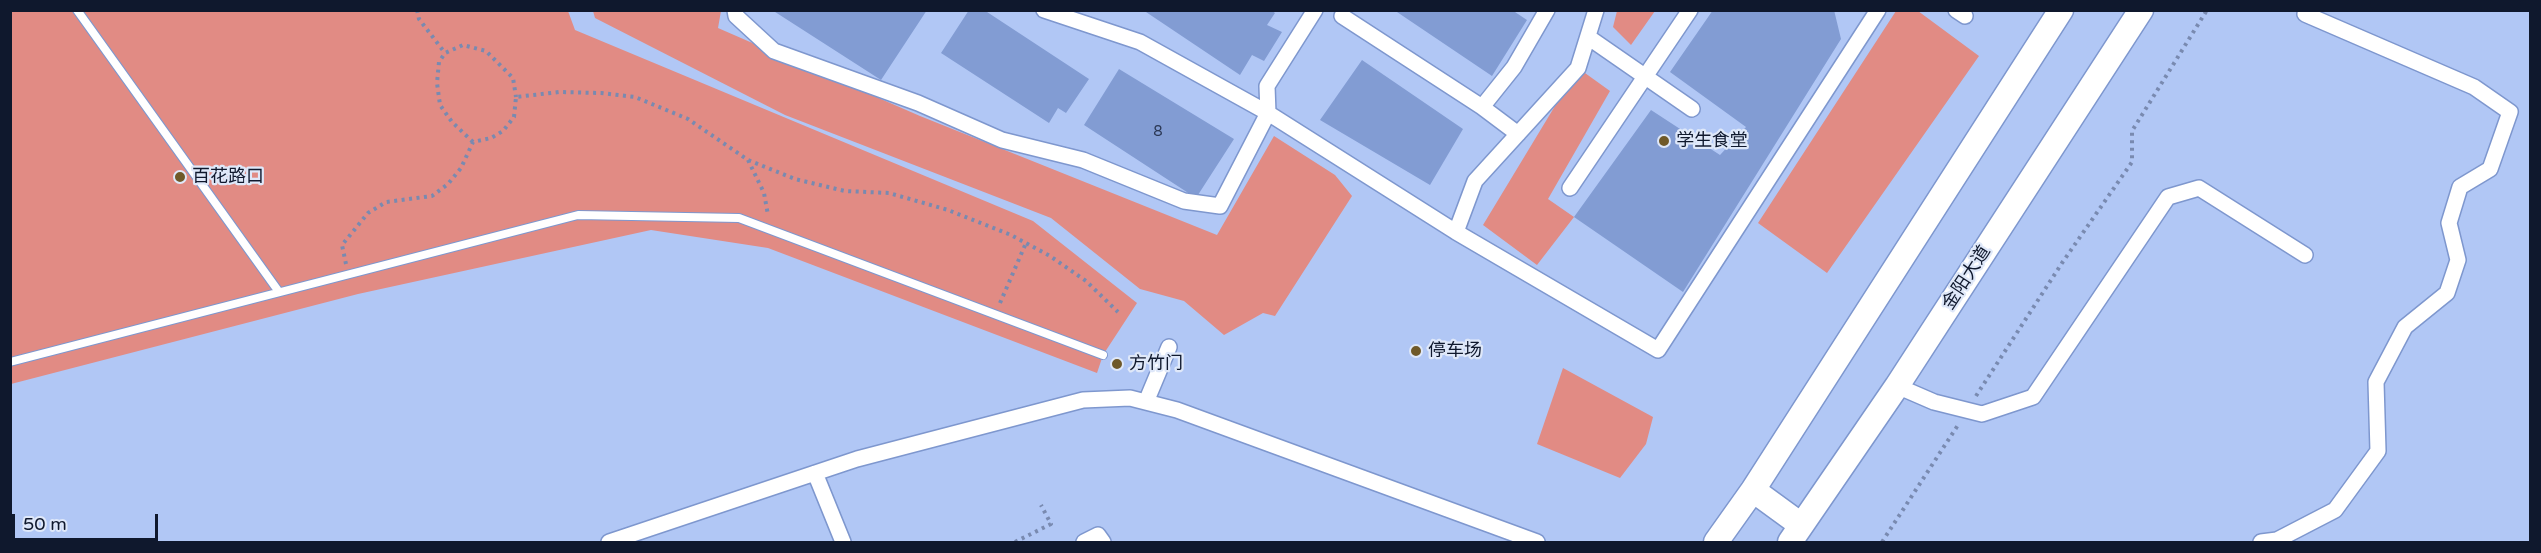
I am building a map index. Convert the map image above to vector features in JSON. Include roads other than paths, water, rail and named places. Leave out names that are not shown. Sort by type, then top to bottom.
[{"type":"main road","points":[[1716,543],[1754,490],[2061,10]]},
{"type":"main road","name":"金阳大道","points":[[1796,534],[1897,386],[2141,10]]},
{"type":"main road","points":[[1754,490],[1796,534]]},
{"type":"street","points":[[735,10],[736,16],[774,51],[918,103],[1002,140],[1083,160],[1184,201],[1220,206],[1268,113],[1267,87],[1315,10]]},
{"type":"street","points":[[1044,10],[1140,42],[1268,113],[1456,232],[1658,350],[1878,10]]},
{"type":"street","points":[[1482,107],[1514,67],[1547,10]]},
{"type":"street","points":[[1456,232],[1474,181],[1578,68],[1596,10]]},
{"type":"street","points":[[1570,188],[1690,10]]},
{"type":"street","points":[[1339,12],[1482,107],[1518,134]]},
{"type":"street","points":[[2260,543],[2277,540],[2335,510],[2378,451],[2376,382],[2405,327],[2447,293],[2458,260],[2449,223],[2460,187],[2490,169],[2510,112],[2474,87],[2302,12]]},
{"type":"street","points":[[1588,37],[1692,109]]},
{"type":"street","points":[[1897,386],[1934,402],[1983,414],[2033,397],[2168,196],[2199,188],[2305,255]]},
{"type":"street","points":[[1146,402],[1169,347]]},
{"type":"street","points":[[609,543],[857,459],[1083,400],[1130,398],[1177,410],[1537,543]]},
{"type":"street","points":[[815,473],[843,543]]},
{"type":"street","points":[[1084,543],[1098,535],[1103,543]]},
{"type":"lane","points":[[77,10],[279,292]]},
{"type":"lane","points":[[10,362],[578,215],[739,218],[1103,356]]},
{"type":"place","name":"学生食堂","points":[[1664,141]]},
{"type":"place","name":"百花路口","points":[[180,177]]},
{"type":"place","name":"停车场","points":[[1416,351]]},
{"type":"place","name":"方竹门","points":[[1117,364]]}]
